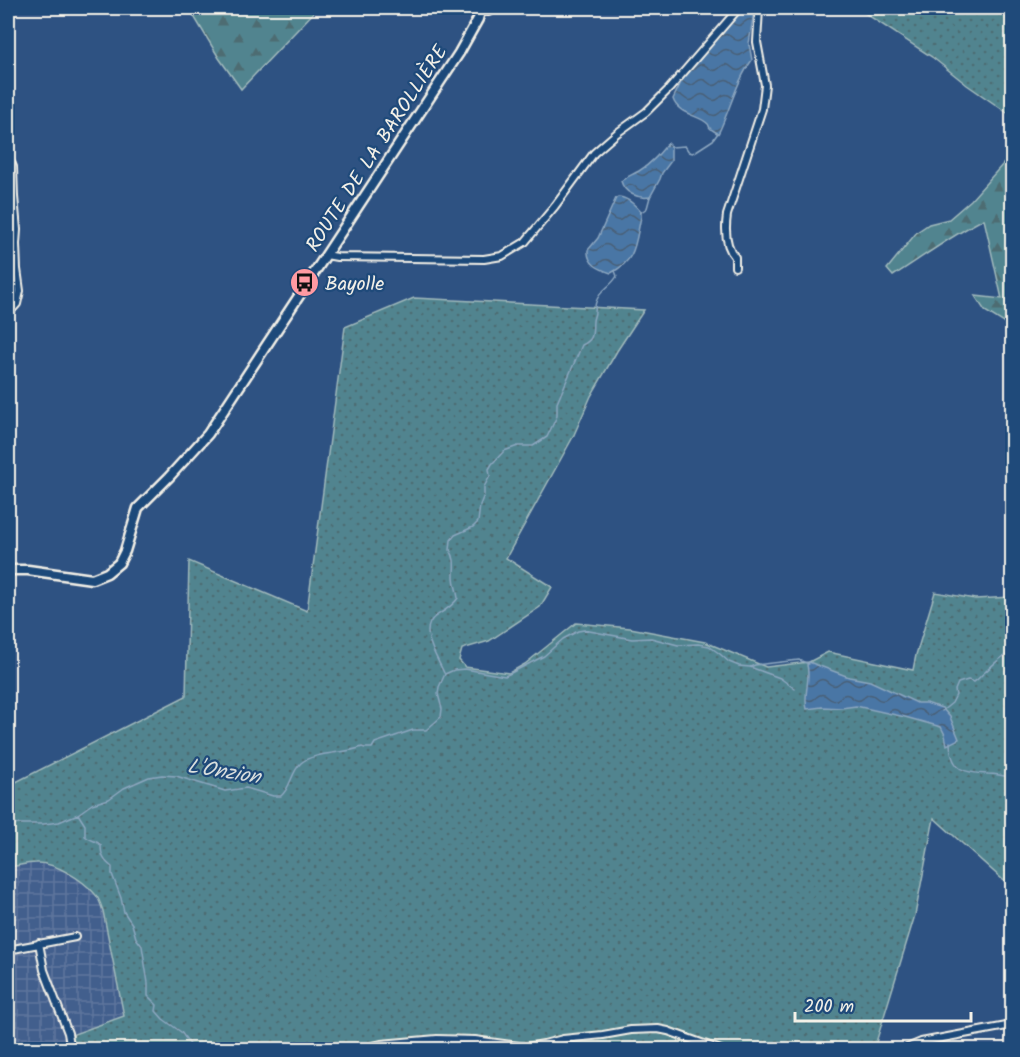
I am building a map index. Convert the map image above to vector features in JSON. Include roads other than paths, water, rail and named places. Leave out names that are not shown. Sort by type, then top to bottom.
[{"type":"main road","name":"ROUTE DE LA BAROLLIÈRE","points":[[8,570],[28,570],[92,579],[107,573],[119,563],[138,508],[208,434],[459,53],[481,9]]},
{"type":"street","points":[[481,9],[488,12],[498,8]]},
{"type":"street","points":[[326,255],[437,259],[484,259],[502,256],[525,242],[594,153],[646,112],[669,89],[739,8]]},
{"type":"street","points":[[735,267],[735,257],[729,250],[727,215],[762,109],[765,85],[757,42],[758,8]]},
{"type":"street","points":[[8,154],[13,167],[20,291],[17,304],[8,314]]},
{"type":"street","points":[[8,950],[75,937]]},
{"type":"street","points":[[39,943],[44,970],[68,1033],[71,1050]]},
{"type":"street","points":[[902,1050],[921,1042],[1012,1025]]},
{"type":"street","points":[[357,1050],[390,1043],[437,1039],[475,1040],[526,1047],[563,1039],[631,1030],[658,1029],[721,1050]]},
{"type":"water","points":[[747,8],[754,11],[749,44],[752,60],[742,77],[718,134],[704,121],[684,112],[673,99],[684,76],[739,12]]},
{"type":"water","points":[[668,143],[671,146],[671,161],[650,197],[636,196],[628,192],[621,181],[647,165]]},
{"type":"water","points":[[618,197],[625,198],[634,205],[641,212],[641,217],[634,250],[620,268],[611,273],[598,268],[589,259],[588,250],[598,238]]},
{"type":"water","points":[[809,662],[849,677],[870,681],[917,703],[942,708],[950,717],[959,739],[947,745],[941,727],[856,706],[807,709],[807,665]]},
{"type":"waterway","points":[[671,147],[685,146],[689,152],[693,153],[713,140],[718,133]]},
{"type":"waterway","points":[[640,213],[647,208],[650,197]]},
{"type":"waterway","points":[[444,673],[430,643],[428,628],[436,616],[458,598],[454,579],[454,560],[450,550],[451,540],[455,535],[473,527],[478,522],[484,487],[490,476],[489,469],[504,451],[518,446],[533,446],[547,437],[557,416],[557,403],[582,345],[592,335],[596,302],[600,294],[617,276],[615,271]]},
{"type":"waterway","name":"L'Onzion","points":[[8,825],[59,822],[78,814],[92,804],[109,799],[124,788],[149,777],[162,775],[176,776],[225,791],[246,788],[281,796],[287,789],[295,771],[306,759],[362,747],[372,748],[375,743],[413,730],[426,730],[441,717],[442,709],[438,694],[445,674],[465,669],[505,676],[544,656],[563,639],[578,631],[584,630],[632,639],[651,638],[678,645],[709,646],[729,662],[780,678],[795,689]]},
{"type":"waterway","points":[[942,711],[952,703],[958,683],[968,680],[974,682],[998,660],[1012,652]]},
{"type":"waterway","name":"L'Onzion","points":[[750,667],[799,660],[809,664]]},
{"type":"waterway","name":"L'Onzion","points":[[950,742],[953,759],[960,768],[972,773],[1012,778]]},
{"type":"waterway","points":[[78,814],[85,825],[85,836],[101,845],[104,858],[112,867],[112,874],[124,912],[142,946],[148,996],[157,1005],[156,1011],[181,1032],[194,1050]]},
{"type":"place","name":"Bayolle","points":[[304,283]]}]
